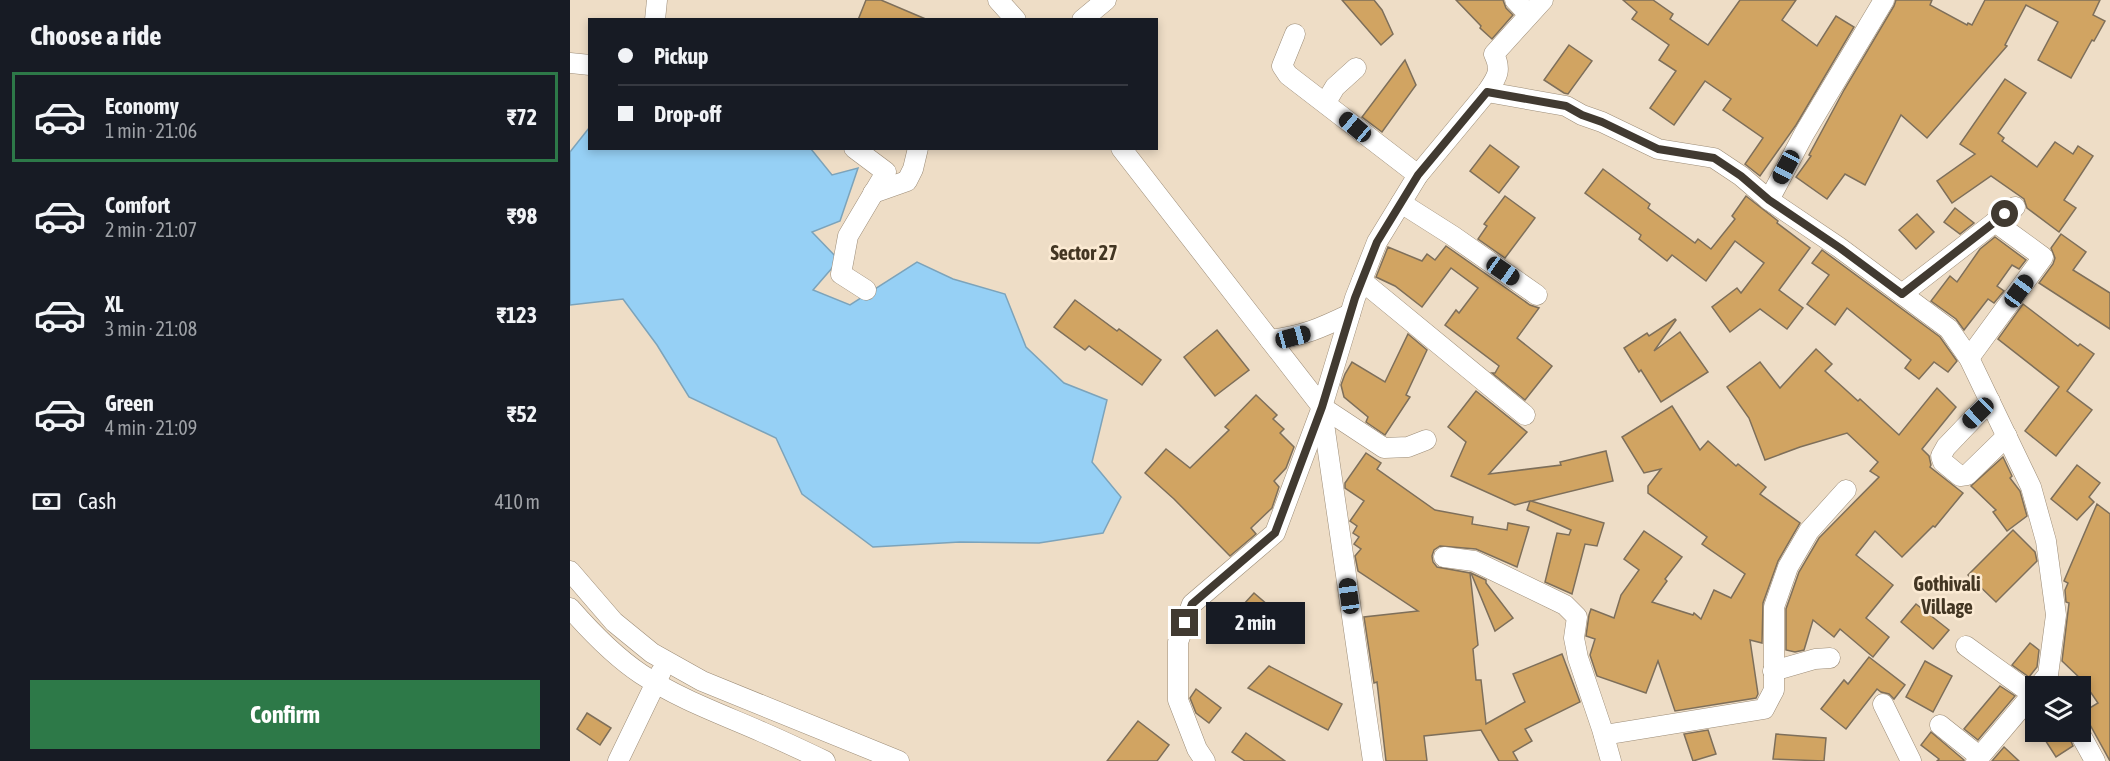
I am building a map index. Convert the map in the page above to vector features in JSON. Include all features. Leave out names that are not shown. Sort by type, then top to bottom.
[{"type":"street","points":[[655,18],[657,0]]},
{"type":"street","points":[[998,0],[1014,18]]},
{"type":"street","points":[[1084,18],[1106,0]]},
{"type":"street","points":[[1515,0],[1529,15]]},
{"type":"street","points":[[1204,761],[1197,749],[1179,700],[1178,642],[1192,604],[1275,533],[1322,407],[1350,314],[1377,242],[1418,175],[1497,78],[1500,66],[1494,54],[1543,0]]},
{"type":"street","points":[[1769,200],[1804,134],[1884,0]]},
{"type":"street","points":[[1295,34],[1282,66],[1288,75],[1418,175]]},
{"type":"street","points":[[570,63],[588,65]]},
{"type":"street","points":[[1326,102],[1335,87],[1356,68]]},
{"type":"street","points":[[1487,92],[1566,106],[1658,149],[1714,158],[1949,329],[1969,358],[2031,487],[2046,541],[2055,615],[2044,676]]},
{"type":"street","points":[[857,150],[886,172],[848,236],[841,274],[866,290]]},
{"type":"street","points":[[873,193],[907,181],[913,169],[918,150]]},
{"type":"street","points":[[1123,150],[1322,407],[1384,448],[1408,447],[1426,440]]},
{"type":"street","points":[[1401,203],[1453,236],[1537,295]]},
{"type":"street","points":[[1902,294],[2015,207]]},
{"type":"street","points":[[1969,358],[2043,257],[1995,222]]},
{"type":"street","points":[[1362,281],[1525,415]]},
{"type":"street","points":[[1270,340],[1314,332],[1350,314]]},
{"type":"street","points":[[1990,401],[1946,447],[1941,456],[1943,462],[1960,476],[1967,475],[2007,436]]},
{"type":"street","points":[[1322,407],[1373,761]]},
{"type":"street","points":[[1604,735],[1764,709],[1774,690],[1774,607],[1788,567],[1809,531],[1846,490]]},
{"type":"street","points":[[1444,557],[1474,561],[1565,605],[1577,617],[1574,638],[1578,658],[1611,761]]},
{"type":"street","points":[[570,571],[614,622],[666,662],[702,681],[899,761]]},
{"type":"street","points":[[570,608],[598,639],[639,673],[691,702],[825,761]]},
{"type":"street","points":[[1966,646],[2025,677]]},
{"type":"street","points":[[1773,671],[1815,659],[1830,658]]},
{"type":"street","points":[[618,761],[654,682],[666,662]]},
{"type":"street","points":[[1883,704],[1911,761]]},
{"type":"street","points":[[1941,724],[1978,759],[2025,705]]},
{"type":"street","points":[[2085,742],[2095,761]]},
{"type":"water","points":[[588,129],[588,150],[812,150],[832,175],[858,168],[840,221],[812,232],[839,260],[813,290],[850,305],[917,262],[953,279],[1005,294],[1026,347],[1064,383],[1107,400],[1092,462],[1121,497],[1103,533],[1039,543],[960,542],[873,547],[802,494],[776,438],[689,397],[657,345],[623,299],[570,305],[570,152]]},
{"type":"building","points":[[866,0],[881,0],[923,18],[859,18]]},
{"type":"building","points":[[1342,0],[1374,0],[1382,10],[1393,34],[1381,45]]},
{"type":"building","points":[[1456,0],[1503,0],[1506,8],[1513,15],[1492,39]]},
{"type":"building","points":[[1623,0],[1653,0],[1673,14],[1670,19],[1708,45],[1740,0],[1796,0],[1782,20],[1817,46],[1836,16],[1854,27],[1796,125],[1760,176],[1745,164],[1763,138],[1723,110],[1731,99],[1705,81],[1674,125],[1650,108],[1676,71],[1659,60],[1669,45],[1632,19],[1637,12]]},
{"type":"building","points":[[1896,0],[1932,0],[1930,5],[1967,25],[1968,23],[1972,25],[1985,0],[2100,0],[2093,15],[2105,21],[2071,78],[2038,60],[2058,22],[2026,5],[2005,45],[2007,46],[1927,138],[1901,115],[1865,185],[1845,174],[1827,199],[1796,177],[1811,156],[1809,155],[1844,90]]},
{"type":"building","points":[[1569,45],[1592,61],[1568,94],[1544,80]]},
{"type":"building","points":[[1405,60],[1416,85],[1382,132],[1362,117]]},
{"type":"building","points":[[2005,79],[2026,93],[1998,133],[2004,138],[2002,141],[2037,167],[2055,142],[2073,154],[2078,146],[2093,156],[2064,200],[2076,208],[2059,232],[2027,208],[2024,199],[1991,176],[1952,203],[1937,181],[1975,154],[1960,144]]},
{"type":"building","points":[[1490,145],[1519,167],[1499,193],[1470,171]]},
{"type":"building","points":[[1603,169],[1650,204],[1648,208],[1695,243],[1698,239],[1711,249],[1735,219],[1732,216],[1746,196],[1810,248],[1779,290],[1803,308],[1787,329],[1760,309],[1730,332],[1712,307],[1737,288],[1741,293],[1764,263],[1735,241],[1706,281],[1672,255],[1667,261],[1639,239],[1641,235],[1585,193]]},
{"type":"building","points":[[1505,196],[1535,218],[1505,258],[1478,239],[1487,226],[1484,224]]},
{"type":"building","points":[[1955,208],[1974,223],[1960,234],[1944,222]]},
{"type":"building","points":[[1917,214],[1934,232],[1916,249],[1899,230]]},
{"type":"building","points":[[2061,234],[2086,252],[2073,270],[2110,293],[2110,329],[2039,283],[2053,264],[2055,258],[2051,248]]},
{"type":"building","points":[[1995,237],[2026,260],[2019,269],[2012,265],[1997,286],[2004,291],[1994,303],[1988,299],[1964,330],[1956,319],[1931,301],[1950,276],[1957,282],[1980,249]]},
{"type":"building","points":[[1446,246],[1530,305],[1539,308],[1517,338],[1552,366],[1525,400],[1492,373],[1495,373],[1499,366],[1445,325],[1456,310],[1459,313],[1478,288],[1451,268],[1422,307],[1395,286],[1376,277],[1388,247],[1422,261],[1427,254],[1435,260]]},
{"type":"building","points":[[1822,250],[1940,337],[1957,361],[1948,372],[1934,362],[1919,379],[1905,368],[1911,360],[1847,308],[1835,325],[1807,304],[1829,275],[1812,263]]},
{"type":"building","points":[[1075,300],[1161,360],[1142,385],[1089,346],[1085,350],[1054,327]]},
{"type":"building","points":[[2023,304],[2078,346],[2080,344],[2094,354],[2067,391],[2092,410],[2056,456],[2025,431],[2059,387],[1998,339]]},
{"type":"building","points":[[1675,319],[1654,351],[1680,332],[1708,372],[1661,402],[1624,348],[1647,333],[1649,336]]},
{"type":"building","points":[[1217,330],[1249,370],[1215,396],[1184,357]]},
{"type":"building","points":[[1408,334],[1427,350],[1406,395],[1410,397],[1385,435],[1366,422],[1368,417],[1344,397],[1341,385],[1352,362],[1385,382]]},
{"type":"building","points":[[1816,349],[1832,364],[1825,371],[1899,435],[1937,388],[1956,407],[1922,449],[1929,456],[1930,467],[1963,493],[1935,527],[1933,526],[1902,557],[1875,531],[1856,555],[1893,585],[1866,618],[1889,637],[1873,657],[1840,629],[1834,637],[1813,620],[1804,650],[1795,652],[1786,650],[1786,609],[1799,572],[1819,538],[1879,477],[1870,471],[1878,462],[1847,433],[1765,460],[1749,418],[1727,387],[1760,362],[1780,388]]},
{"type":"building","points":[[1476,391],[1527,432],[1489,474],[1561,465],[1560,462],[1606,451],[1613,481],[1531,501],[1604,523],[1597,546],[1585,544],[1572,594],[1545,582],[1557,533],[1569,535],[1571,530],[1527,510],[1530,501],[1515,505],[1451,476],[1466,442],[1448,427]]},
{"type":"building","points":[[1256,395],[1277,415],[1273,419],[1284,429],[1280,433],[1294,447],[1286,468],[1274,481],[1279,487],[1272,508],[1251,528],[1256,534],[1230,556],[1145,473],[1166,449],[1190,468],[1229,430],[1225,427]]},
{"type":"building","points":[[1672,406],[1700,450],[1708,441],[1736,466],[1738,464],[1766,487],[1760,494],[1800,523],[1778,561],[1763,603],[1762,643],[1750,640],[1758,694],[1756,698],[1675,711],[1658,661],[1646,693],[1597,676],[1590,655],[1595,639],[1586,636],[1591,609],[1614,618],[1621,595],[1639,570],[1624,559],[1644,531],[1682,557],[1665,579],[1667,581],[1652,602],[1693,615],[1694,613],[1701,619],[1714,590],[1731,598],[1745,574],[1702,544],[1707,537],[1648,493],[1648,486],[1661,469],[1644,473],[1622,437]]},
{"type":"building","points":[[1366,453],[1381,463],[1377,469],[1435,510],[1473,517],[1472,524],[1507,530],[1508,523],[1529,527],[1517,567],[1476,549],[1440,546],[1434,550],[1432,556],[1437,567],[1470,573],[1478,645],[1473,649],[1476,680],[1481,680],[1486,724],[1525,702],[1513,674],[1562,654],[1580,702],[1525,729],[1532,741],[1513,752],[1518,761],[1499,761],[1481,730],[1424,736],[1427,761],[1386,761],[1377,682],[1374,683],[1364,617],[1418,611],[1358,571],[1355,556],[1361,549],[1354,544],[1359,537],[1353,533],[1357,526],[1350,521],[1364,501],[1345,488],[1345,483]]},
{"type":"building","points":[[2003,457],[2012,476],[2010,478],[2020,491],[2027,516],[2007,531],[1993,512],[1996,510],[1971,486]]},
{"type":"building","points":[[2077,465],[2100,483],[2089,497],[2094,502],[2077,520],[2051,499]]},
{"type":"building","points":[[2097,504],[2110,514],[2110,761],[2091,727],[2091,707],[2098,703],[2091,693],[2091,676],[2078,676],[2062,661],[2069,603],[2066,602],[2065,590],[2068,583],[2064,581]]},
{"type":"building","points":[[2013,530],[2035,552],[2037,561],[1996,602],[1968,575]]},
{"type":"building","points":[[1471,573],[1486,580],[1513,618],[1495,631]]},
{"type":"building","points":[[1254,593],[1276,612],[1253,637],[1232,617]]},
{"type":"building","points":[[1916,604],[1949,630],[1933,649],[1901,622]]},
{"type":"building","points":[[2030,643],[2039,650],[2037,667],[2030,676],[2012,665]]},
{"type":"building","points":[[1869,657],[1905,685],[1894,699],[1877,689],[1846,729],[1821,709],[1844,680],[1848,684]]},
{"type":"building","points":[[1925,661],[1952,676],[1933,712],[1906,697]]},
{"type":"building","points":[[1269,666],[1342,704],[1328,730],[1248,688]]},
{"type":"building","points":[[2000,686],[2015,696],[1978,740],[1964,729]]},
{"type":"building","points":[[1196,689],[1221,708],[1209,723],[1196,713],[1190,698]]},
{"type":"building","points":[[587,713],[611,728],[600,745],[577,729]]},
{"type":"building","points":[[1138,721],[1169,745],[1157,761],[1107,761]]},
{"type":"building","points":[[1708,730],[1716,754],[1693,761],[1684,734]]},
{"type":"building","points":[[1931,732],[1964,761],[1937,761],[1939,759],[1921,745]]},
{"type":"building","points":[[1246,733],[1285,761],[1245,761],[1232,752]]},
{"type":"building","points":[[1776,734],[1826,738],[1824,761],[1773,759]]},
{"type":"building","points":[[2046,742],[2071,742],[2073,746],[2056,757]]},
{"type":"building","points":[[2004,747],[2019,761],[1992,761]]},
{"type":"district","name":"Sector 27","points":[[1084,252]]},
{"type":"district","name":"Gothivali Village","points":[[1947,594]]},
{"type":"route","points":[[1185,623],[1192,604],[1275,533],[1322,407],[1355,298],[1377,242],[1418,175],[1487,92],[1566,106],[1658,149],[1714,158],[1902,294],[2005,214]]}]
